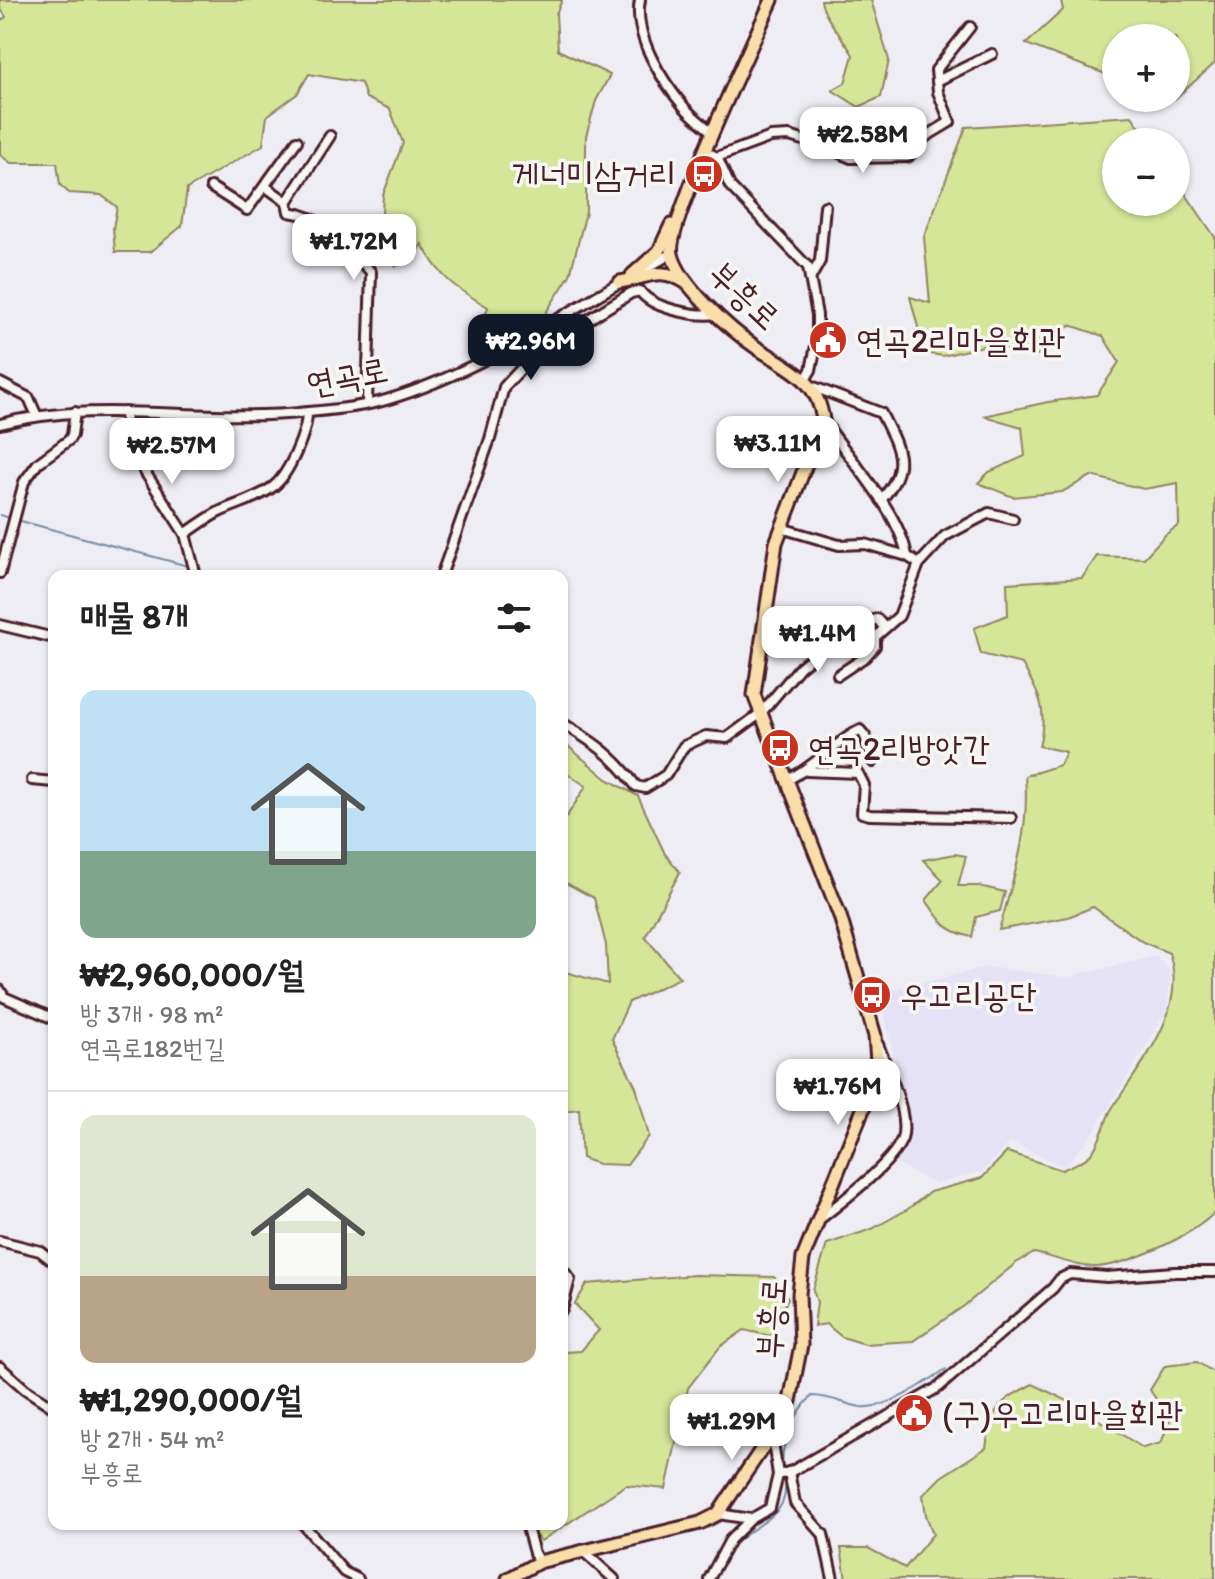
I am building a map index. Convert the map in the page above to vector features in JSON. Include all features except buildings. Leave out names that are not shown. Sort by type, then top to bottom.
[{"type":"main road","name":"부흥로","points":[[772,0],[713,133],[712,155],[684,200],[672,238],[671,254],[688,284],[738,335],[810,384]]},
{"type":"main road","points":[[632,275],[659,251],[684,200]]},
{"type":"main road","points":[[620,282],[659,272],[676,276],[688,284]]},
{"type":"main road","points":[[810,384],[821,402],[823,420]]},
{"type":"main road","name":"부흥로","points":[[718,1514],[790,1401],[801,1345],[799,1294],[803,1258],[872,1090],[877,1061],[875,1036],[840,916],[754,695],[776,543],[823,420]]},
{"type":"main road","points":[[508,1579],[539,1562],[700,1523],[718,1514]]},
{"type":"street","points":[[640,0],[640,28],[648,52],[685,109],[713,133]]},
{"type":"street","points":[[881,500],[895,485],[901,464],[881,413],[810,384],[817,341],[817,315],[808,267],[730,186],[712,155],[771,137],[789,136],[851,158],[908,157],[925,137],[950,122],[936,70],[970,27]]},
{"type":"street","points":[[937,81],[992,54]]},
{"type":"street","points":[[287,202],[330,136]]},
{"type":"street","points":[[211,187],[247,210],[297,141]]},
{"type":"street","points":[[266,187],[287,202],[289,212],[307,214],[336,236],[371,272],[367,403]]},
{"type":"street","points":[[810,280],[820,261],[825,206]]},
{"type":"street","name":"연곡로","points":[[0,424],[75,412],[307,413],[385,400],[461,370],[514,344],[671,254]]},
{"type":"street","points":[[443,570],[490,439],[504,387],[532,357],[631,293],[640,291],[644,297],[672,309],[717,314]]},
{"type":"street","points":[[0,383],[29,398],[37,416]]},
{"type":"street","points":[[0,573],[24,482],[38,463],[72,435],[75,412]]},
{"type":"street","points":[[125,412],[126,426],[145,472],[185,534],[195,570]]},
{"type":"street","points":[[185,534],[216,513],[273,487],[302,438],[307,413]]},
{"type":"street","points":[[823,420],[881,500],[914,560]]},
{"type":"street","points":[[838,675],[865,657],[875,646],[875,637],[899,616],[914,560],[966,522],[989,513],[1013,519]]},
{"type":"street","points":[[781,528],[839,545],[865,544],[914,560]]},
{"type":"street","points":[[568,727],[618,761],[636,786],[645,788],[666,775],[684,746],[706,736],[727,738],[761,713],[800,667],[834,639],[857,624],[877,619],[884,627]]},
{"type":"street","points":[[0,625],[48,637]]},
{"type":"street","points":[[787,780],[807,771],[841,739],[860,730],[873,762]]},
{"type":"street","points":[[807,771],[858,773],[864,785],[862,813],[870,815],[1011,818]]},
{"type":"street","points":[[32,780],[48,781]]},
{"type":"street","points":[[0,990],[4,997],[48,1016]]},
{"type":"street","name":"부흥로","points":[[817,1221],[858,1189],[899,1146],[903,1134],[896,1092],[875,1036]]},
{"type":"street","points":[[0,1241],[40,1251],[48,1257]]},
{"type":"street","points":[[709,1579],[730,1540],[751,1519],[770,1508],[784,1473],[939,1387],[1060,1279],[1070,1274],[1107,1277],[1215,1272]]},
{"type":"street","points":[[0,1367],[48,1404]]},
{"type":"street","points":[[771,1435],[795,1503],[823,1534],[833,1579]]},
{"type":"street","points":[[718,1514],[751,1519]]},
{"type":"street","points":[[308,1530],[344,1572],[358,1579]]},
{"type":"street","points":[[528,1530],[539,1562]]},
{"type":"street","points":[[582,1550],[614,1579]]},
{"type":"shaded area","points":[[1156,956],[1171,971],[1167,1009],[1090,1138],[1064,1167],[1010,1142],[982,1172],[935,1184],[895,1163],[909,1117],[879,993],[986,967],[1067,977]]},
{"type":"green space","points":[[0,0],[562,0],[556,14],[558,50],[610,75],[596,101],[586,136],[586,212],[570,275],[545,314],[477,340],[488,307],[449,281],[435,266],[422,244],[411,260],[396,266],[380,246],[383,195],[403,143],[390,109],[366,98],[361,83],[309,74],[297,94],[267,116],[263,145],[187,189],[182,226],[150,252],[115,252],[113,228],[117,207],[101,195],[69,193],[60,185],[57,163],[11,163],[0,155],[0,21],[6,17],[0,8]]},
{"type":"green space","points":[[821,0],[871,0],[889,60],[881,97],[859,107],[832,90],[845,83],[853,55],[830,21]]},
{"type":"green space","points":[[1061,0],[1215,0],[1215,63],[1190,85],[1190,24],[1102,24],[1102,73],[1026,44],[1063,10]]},
{"type":"green space","points":[[1132,116],[1140,128],[1102,128],[1102,216],[1190,216],[1190,200],[1215,237],[1215,1212],[1176,1239],[1142,1255],[1110,1265],[1082,1266],[1034,1253],[1016,1263],[964,1306],[913,1341],[865,1344],[842,1337],[826,1324],[814,1326],[817,1302],[813,1290],[827,1244],[872,1229],[908,1209],[930,1192],[982,1178],[1007,1152],[1062,1170],[1087,1157],[1097,1146],[1111,1110],[1158,1036],[1172,996],[1173,975],[1169,953],[1143,942],[1093,907],[1068,917],[999,930],[1023,835],[1025,776],[1060,765],[1066,752],[1039,746],[1043,722],[1041,703],[1022,664],[981,654],[974,628],[1008,615],[1007,583],[1082,578],[1097,556],[1144,558],[1179,525],[1178,483],[1144,489],[1091,476],[1062,492],[1013,497],[978,483],[989,472],[1025,456],[1022,427],[984,416],[1097,395],[1119,362],[1103,336],[1070,325],[1038,355],[987,345],[943,356],[925,353],[910,297],[930,303],[924,237],[966,127]]},
{"type":"green space","points":[[568,747],[607,779],[638,796],[665,854],[680,872],[645,937],[680,978],[629,1002],[612,1039],[636,1087],[649,1136],[627,1165],[598,1164],[582,1158],[579,1109],[568,1110],[568,973],[608,984],[606,945],[594,898],[568,884],[568,814],[586,786],[568,774]]},
{"type":"green space","points":[[955,854],[966,856],[958,886],[979,886],[1005,892],[1000,911],[976,917],[972,937],[944,924],[926,900],[943,880],[923,860]]},
{"type":"green space","points":[[695,1275],[774,1277],[788,1298],[771,1336],[744,1330],[720,1347],[688,1388],[666,1489],[626,1485],[568,1523],[568,1352],[581,1351],[599,1330],[575,1304],[587,1284]]},
{"type":"green space","points":[[1197,1362],[1215,1373],[1215,1579],[846,1579],[841,1548],[868,1548],[905,1568],[933,1534],[923,1495],[941,1477],[986,1448],[994,1415],[1011,1396],[1033,1384],[1072,1403],[1143,1448],[1161,1443],[1170,1420],[1150,1390],[1165,1366]]},
{"type":"green space","points":[[533,1530],[558,1530],[541,1541]]},
{"type":"waterway","points":[[0,515],[10,518]]},
{"type":"waterway","points":[[17,520],[188,566]]},
{"type":"waterway","points":[[783,1470],[783,1450],[789,1430],[812,1396],[871,1407],[905,1394],[946,1369]]},
{"type":"waterway","points":[[714,1579],[733,1545],[779,1509],[785,1489],[784,1476]]},
{"type":"place","name":"게너미삼거리","points":[[704,174]]},
{"type":"place","name":"연곡2리마을회관","points":[[828,340]]},
{"type":"place","name":"연곡2리방앗간","points":[[780,748]]},
{"type":"place","name":"우고리공단","points":[[872,995]]},
{"type":"place","name":"(구)우고리마을회관","points":[[914,1413]]}]
